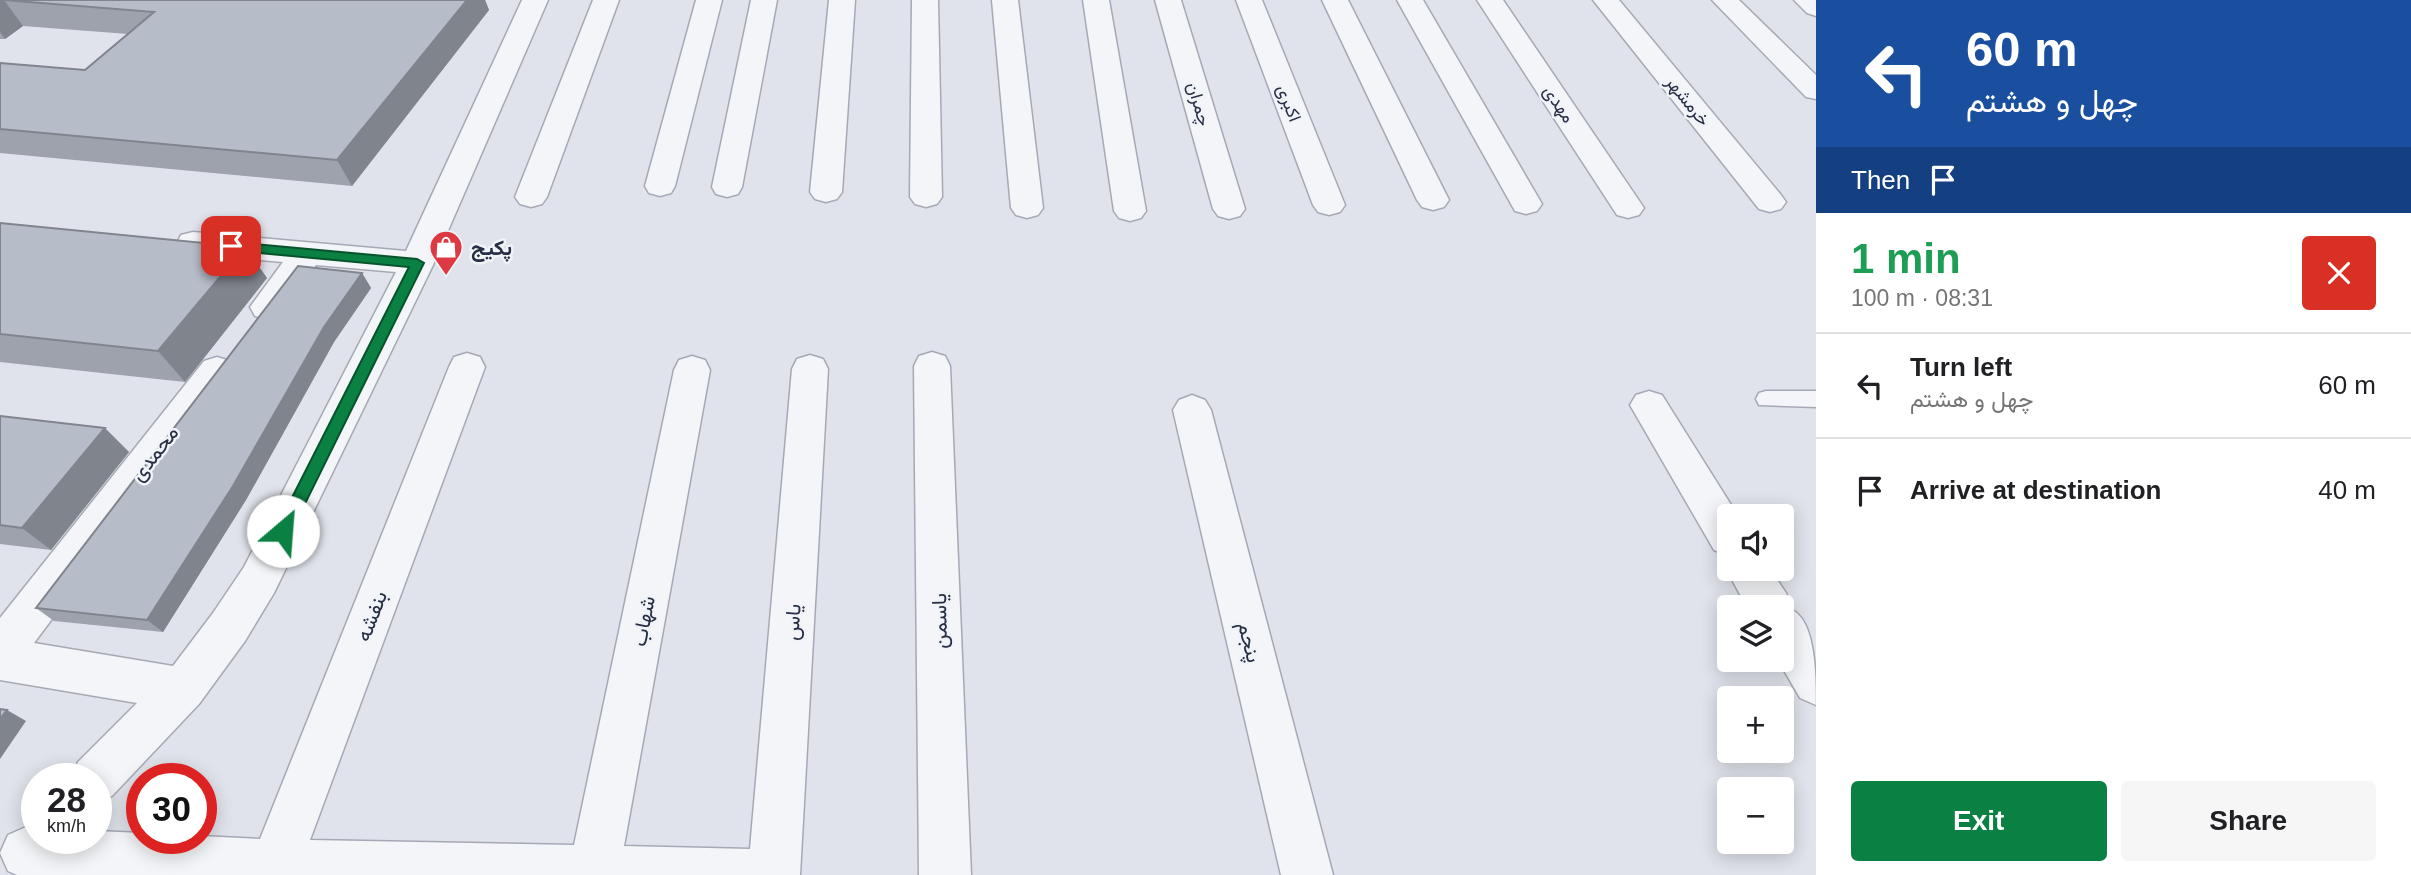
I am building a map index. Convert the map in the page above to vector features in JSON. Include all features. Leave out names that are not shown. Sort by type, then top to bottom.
[{"type":"street","points":[[111,763],[183,689],[229,627],[259,580],[417,263],[535,0]]},
{"type":"street","points":[[531,197],[607,0]]},
{"type":"street","points":[[660,186],[709,0]]},
{"type":"street","points":[[727,187],[764,0]]},
{"type":"street","points":[[826,192],[842,0]]},
{"type":"street","points":[[925,0],[926,197]]},
{"type":"street","points":[[1005,0],[1027,208]]},
{"type":"street","points":[[1096,0],[1130,211]]},
{"type":"street","name":"چمران","points":[[1168,0],[1229,209]]},
{"type":"street","name":"اکبری","points":[[1249,0],[1329,205]]},
{"type":"street","points":[[1335,0],[1433,200]]},
{"type":"street","points":[[1410,0],[1526,204]]},
{"type":"street","name":"مهدی","points":[[1490,0],[1628,208]]},
{"type":"street","name":"خرمشهر","points":[[1606,0],[1770,202]]},
{"type":"street","points":[[1726,0],[1816,91]]},
{"type":"street","points":[[1807,0],[1816,8]]},
{"type":"street","points":[[161,240],[417,263]]},
{"type":"street","name":"محمدی","points":[[0,653],[308,253]]},
{"type":"street","name":"بنفشه","points":[[275,865],[467,366]]},
{"type":"street","name":"یاسمن","points":[[932,366],[945,875]]},
{"type":"street","name":"یاس","points":[[774,875],[810,369]]},
{"type":"street","name":"شهاب","points":[[594,872],[692,370]]},
{"type":"street","points":[[1649,405],[1717,518]]},
{"type":"street","name":"پنجم","points":[[1192,410],[1307,875]]},
{"type":"street","points":[[1794,646],[1816,683]]},
{"type":"street","points":[[0,659],[183,689]]},
{"type":"street","points":[[25,856],[275,865],[751,875]]},
{"type":"lane","points":[[1766,400],[1816,399]]},
{"type":"building","points":[[4,0],[467,0],[337,160],[0,129],[0,63],[85,70],[154,12]]},
{"type":"building","points":[[0,223],[245,247],[158,351],[0,334]]},
{"type":"building","points":[[298,266],[362,273],[324,327],[233,486],[147,620],[36,608]]},
{"type":"building","points":[[0,416],[105,428],[22,528],[0,525]]},
{"type":"building","points":[[0,709],[7,710],[0,719]]},
{"type":"place","name":"پکیج","points":[[446,277]]},
{"type":"route","points":[[231,246],[417,263],[283,531]]}]
